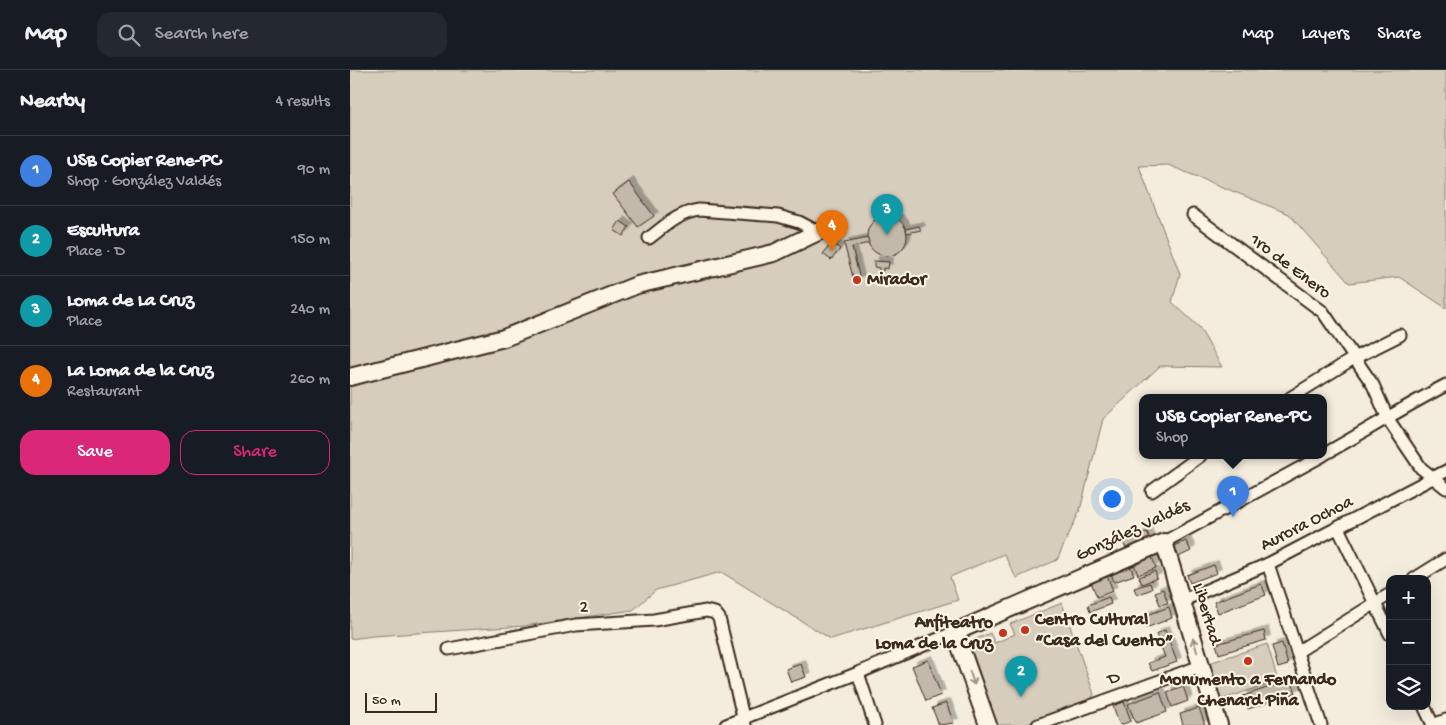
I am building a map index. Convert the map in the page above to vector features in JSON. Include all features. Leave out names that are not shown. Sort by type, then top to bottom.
[{"type":"street","points":[[650,238],[678,216],[699,210],[778,216],[799,222],[818,232]]},
{"type":"street","name":"1ro de Enero","points":[[1193,215],[1323,312],[1373,385],[1388,419],[1421,468],[1446,488]]},
{"type":"street","points":[[350,377],[504,338],[637,285],[774,253],[818,232]]},
{"type":"street","points":[[1296,394],[1354,358],[1400,335]]},
{"type":"street","name":"González Valdés","points":[[1327,454],[1388,419],[1410,404],[1446,385]]},
{"type":"street","points":[[1152,491],[1196,459]]},
{"type":"street","name":"González Valdés","points":[[955,632],[1164,542],[1317,459]]},
{"type":"street","name":"Aurora Ochoa","points":[[1182,601],[1268,564],[1446,472]]},
{"type":"street","points":[[1338,528],[1386,626]]},
{"type":"street","name":"Libertad","points":[[1164,542],[1219,725]]},
{"type":"street","points":[[1420,575],[1446,559]]},
{"type":"street","points":[[1268,564],[1321,725]]},
{"type":"street","points":[[1297,652],[1386,596]]},
{"type":"street","name":"2","points":[[450,649],[576,625],[654,620],[706,611],[715,613],[719,618],[744,722]]},
{"type":"street","points":[[726,725],[744,722],[955,632],[988,725]]},
{"type":"street","name":"D","points":[[1038,725],[1201,666]]},
{"type":"street","points":[[858,673],[875,725]]},
{"type":"street","points":[[1426,710],[1433,725],[1446,720]]},
{"type":"shaded area","points":[[350,70],[1446,70],[1446,308],[1399,277],[1349,283],[1289,214],[1168,165],[1139,166],[1180,274],[1172,302],[1199,327],[1222,367],[1160,366],[1103,419],[1080,510],[1057,560],[1016,578],[1004,554],[950,577],[958,600],[831,639],[721,572],[656,590],[633,610],[524,626],[350,639]]},
{"type":"shaded area","points":[[1062,603],[1094,694],[1089,704],[1024,725],[997,725],[969,642],[990,633],[995,643],[1015,634],[1010,624]]},
{"type":"shaded area","points":[[1267,644],[1278,681],[1217,701],[1206,664]]},
{"type":"building","points":[[629,182],[654,216],[638,227],[613,194]]},
{"type":"building","points":[[887,216],[901,222],[907,236],[901,250],[887,256],[873,250],[867,236],[873,222]]},
{"type":"building","points":[[620,221],[629,227],[623,236],[614,230]]},
{"type":"building","points":[[919,226],[921,230],[907,233],[906,229]]},
{"type":"building","points":[[868,238],[869,243],[852,247],[860,280],[854,281],[844,243]]},
{"type":"building","points":[[832,243],[840,249],[831,260],[823,254]]},
{"type":"building","points":[[874,261],[889,262],[888,269],[883,268],[883,271],[879,271],[879,268],[874,267]]},
{"type":"building","points":[[1147,532],[1150,539],[1126,549],[1123,542]]},
{"type":"building","points":[[1186,541],[1191,551],[1176,558],[1171,547]]},
{"type":"building","points":[[1152,557],[1156,568],[1138,575],[1134,564]]},
{"type":"building","points":[[1214,565],[1217,573],[1190,583],[1187,575]]},
{"type":"building","points":[[1130,566],[1134,575],[1114,582],[1111,573]]},
{"type":"building","points":[[1155,571],[1157,578],[1142,584],[1139,577]]},
{"type":"building","points":[[1107,575],[1113,591],[1097,597],[1091,582]]},
{"type":"building","points":[[1150,583],[1152,589],[1137,595],[1134,588]]},
{"type":"building","points":[[1261,584],[1266,595],[1218,613],[1214,602]]},
{"type":"building","points":[[1163,589],[1168,603],[1160,605],[1155,592]]},
{"type":"building","points":[[1109,597],[1111,604],[1090,612],[1088,605]]},
{"type":"building","points":[[1169,607],[1172,618],[1146,628],[1142,617]]},
{"type":"building","points":[[1165,630],[1177,662],[1152,671],[1148,663],[1165,657],[1156,634]]},
{"type":"building","points":[[1264,631],[1266,640],[1219,654],[1216,644]]},
{"type":"building","points":[[1282,643],[1288,665],[1278,668],[1272,646]]},
{"type":"building","points":[[928,660],[941,695],[926,701],[912,666]]},
{"type":"building","points":[[801,664],[806,677],[791,682],[786,669]]},
{"type":"building","points":[[1291,680],[1296,693],[1248,709],[1243,696]]},
{"type":"building","points":[[1183,686],[1188,701],[1172,707],[1167,692]]},
{"type":"building","points":[[1160,692],[1167,712],[1136,723],[1128,704]]},
{"type":"building","points":[[1124,702],[1131,721],[1120,725],[1113,706]]},
{"type":"building","points":[[946,703],[954,723],[939,725],[932,708]]},
{"type":"building","points":[[1199,708],[1205,725],[1183,725],[1180,714]]},
{"type":"place","name":"Loma de La Cruz","points":[[887,235]]},
{"type":"place","name":"La Loma de la Cruz","points":[[832,251]]},
{"type":"place","name":"Mirador","points":[[857,280]]},
{"type":"place","name":"USB Copier Rene-PC","points":[[1233,517]]},
{"type":"place","name":"Centro Cultural “Casa del Cuento”","points":[[1025,630]]},
{"type":"place","name":"Anfiteatro Loma de la Cruz","points":[[1003,633]]},
{"type":"place","name":"Monumento a Fernando Chenard Piña","points":[[1248,661]]},
{"type":"place","name":"Escultura","points":[[1021,697]]}]
